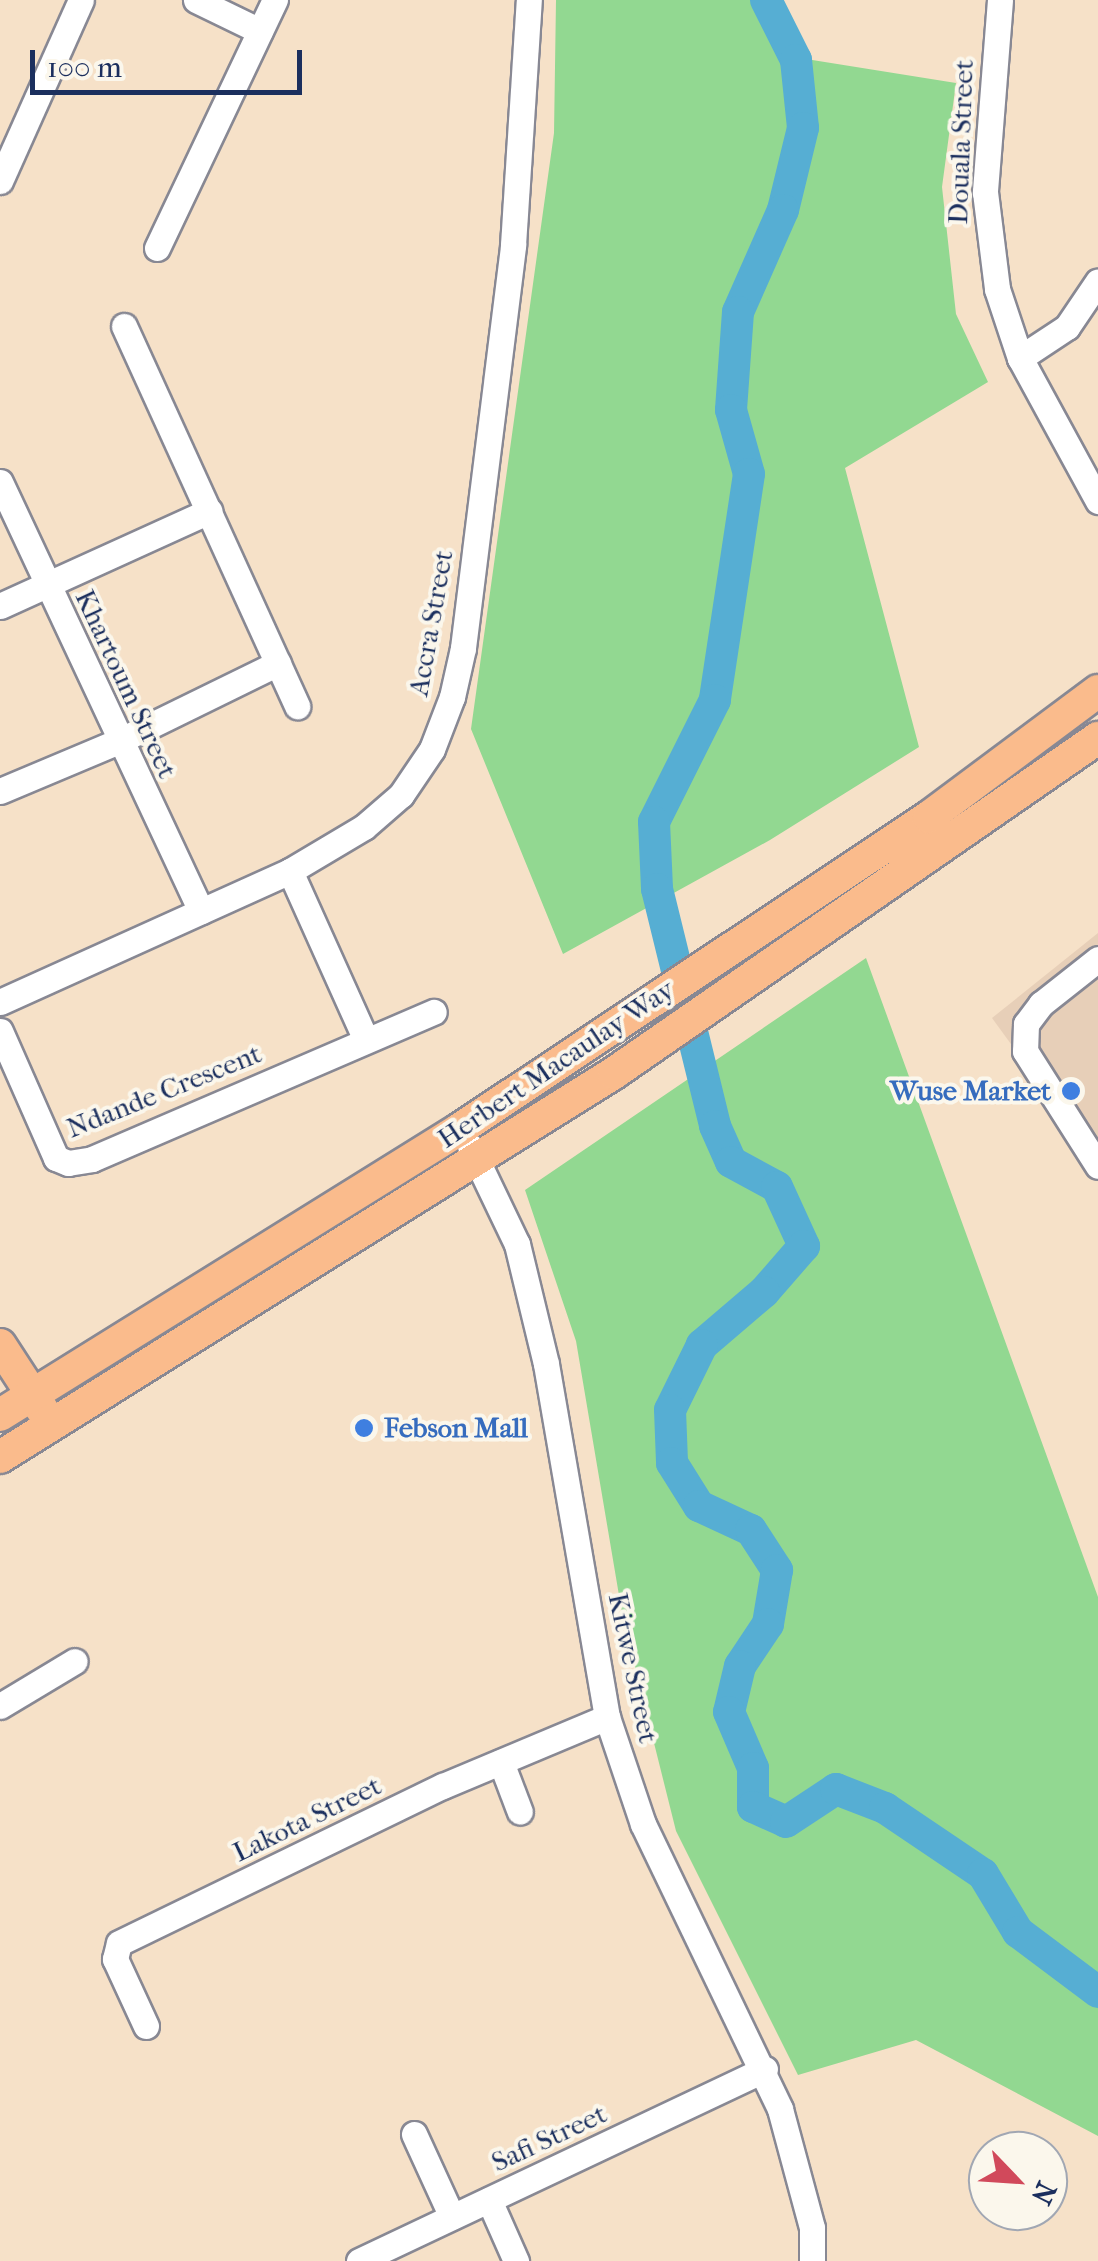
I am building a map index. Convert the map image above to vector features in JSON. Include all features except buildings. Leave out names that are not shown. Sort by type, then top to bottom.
[{"type":"main road","name":"Herbert Macaulay Way","points":[[10,1405],[460,1129],[929,818],[1098,691]]},
{"type":"main road","name":"Herbert Macaulay Way","points":[[26,1439],[614,1073],[1098,738]]},
{"type":"main road","points":[[0,1346],[10,1405],[26,1439]]},
{"type":"street","points":[[0,182],[81,0]]},
{"type":"street","points":[[196,0],[260,31]]},
{"type":"street","points":[[157,248],[275,0]]},
{"type":"street","name":"Accra Street","points":[[0,1002],[290,871],[364,827],[400,795],[432,749],[452,697],[514,245],[529,0]]},
{"type":"street","name":"Douala Street","points":[[1000,0],[984,192],[996,289],[1020,358],[1098,502]]},
{"type":"street","points":[[1020,358],[1067,328],[1098,281]]},
{"type":"street","points":[[124,326],[297,706]]},
{"type":"street","name":"Khartoum Street","points":[[0,482],[201,911]]},
{"type":"street","points":[[0,606],[209,511]]},
{"type":"street","points":[[0,792],[119,741],[278,663]]},
{"type":"street","points":[[290,871],[366,1040]]},
{"type":"street","points":[[1098,959],[1042,1004],[1026,1024],[1025,1051],[1098,1166]]},
{"type":"street","name":"Ndande Crescent","points":[[0,1031],[56,1158],[68,1163],[92,1159],[434,1012]]},
{"type":"street","name":"Kitwe Street","points":[[460,1129],[517,1244],[546,1364],[607,1717],[644,1824],[765,2069],[796,2161],[812,2228],[812,2261]]},
{"type":"street","points":[[0,1706],[75,1660]]},
{"type":"street","name":"Lakota Street","points":[[146,2026],[115,1960],[118,1943],[502,1762],[607,1717]]},
{"type":"street","points":[[502,1762],[520,1812]]},
{"type":"street","name":"Safi Street","points":[[359,2261],[765,2069]]},
{"type":"street","points":[[414,2134],[452,2217]]},
{"type":"street","points":[[489,2200],[516,2261]]},
{"type":"shaded area","name":"Wuse Market","points":[[1098,933],[1098,1164],[992,1018]]},
{"type":"green space","points":[[556,0],[778,0],[806,59],[956,83],[942,187],[956,314],[988,382],[845,468],[919,747],[770,840],[563,954],[471,729],[554,133]]},
{"type":"green space","points":[[866,958],[1098,1597],[1098,2136],[916,2040],[798,2075],[676,1831],[623,1619],[576,1341],[525,1190]]},
{"type":"waterway","points":[[766,0],[796,60],[803,128],[783,210],[738,312],[731,410],[749,474],[715,700],[654,822],[657,889],[715,1126],[731,1162],[777,1187],[804,1246],[764,1292],[702,1345],[670,1410],[672,1463],[699,1506],[751,1530],[777,1570],[768,1624],[740,1666],[729,1712],[753,1768],[753,1807],[786,1822],[836,1789],[885,1808],[983,1874],[1018,1932],[1098,1992]]},
{"type":"place","name":"Wuse Market","points":[[1071,1091]]},
{"type":"place","name":"Febson Mall","points":[[364,1428]]}]
